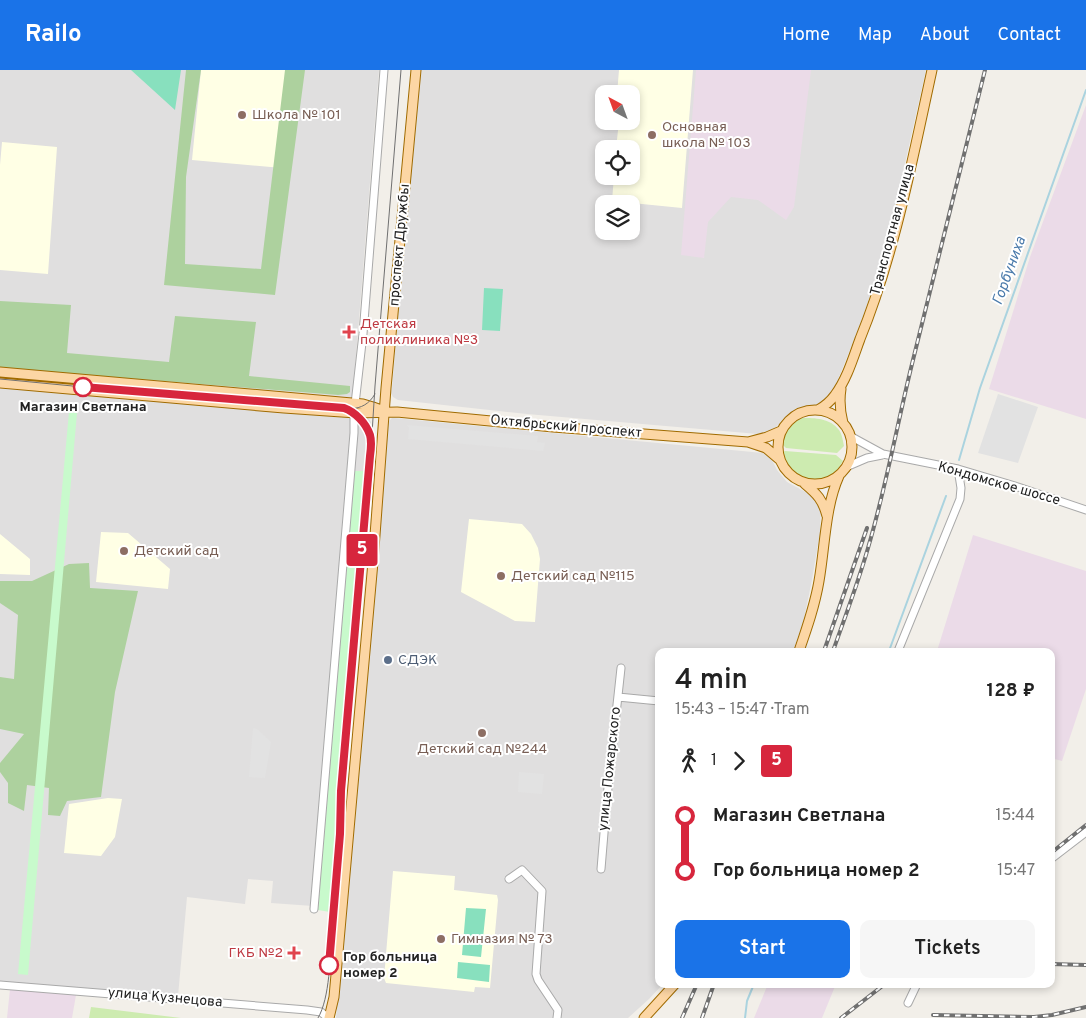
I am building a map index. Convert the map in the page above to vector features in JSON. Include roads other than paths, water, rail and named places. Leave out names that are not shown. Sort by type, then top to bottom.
[{"type":"main road","name":"проспект Дружбы","points":[[329,1018],[334,997],[348,847],[384,412],[416,70]]},
{"type":"main road","name":"Транспортная улица","points":[[818,410],[827,405],[841,386],[867,323],[889,256],[932,70]]},
{"type":"main road","name":"Октябрьский проспект","points":[[0,372],[355,408]]},
{"type":"main road","name":"Октябрьский проспект","points":[[0,383],[355,408],[373,406],[384,412],[748,442],[766,448],[779,459]]},
{"type":"main road","name":"Транспортная улица","points":[[841,386],[839,400],[843,423]]},
{"type":"main road","points":[[800,648],[819,582],[834,487],[846,468],[852,452],[850,436],[843,423],[828,412],[818,410],[807,411],[796,415],[788,422],[781,431],[777,449],[784,470],[818,495],[828,519]]},
{"type":"main road","name":"Октябрьский проспект","points":[[748,442],[781,431]]},
{"type":"main road","points":[[805,484],[817,485],[829,482],[840,476]]},
{"type":"main road","points":[[644,1018],[671,988]]},
{"type":"street","points":[[314,909],[384,70]]},
{"type":"street","name":"Кондомское шоссе","points":[[850,436],[883,454],[958,469],[1086,510]]},
{"type":"street","name":"Кондомское шоссе","points":[[846,468],[867,458],[883,454]]},
{"type":"street","points":[[899,648],[960,498],[961,488],[958,469]]},
{"type":"street","name":"улица Пожарского","points":[[601,870],[620,668]]},
{"type":"street","points":[[618,697],[655,701]]},
{"type":"street","points":[[1055,856],[1086,832]]},
{"type":"street","points":[[509,879],[522,870],[542,891],[536,974],[558,1010],[558,1018]]},
{"type":"street","name":"улица Кузнецова","points":[[0,985],[307,1010],[321,1012],[329,1018]]},
{"type":"street","points":[[908,1003],[915,988]]},
{"type":"waterway","name":"Горбуниха","points":[[959,460],[980,388],[1086,90]]},
{"type":"waterway","name":"Горбуниха","points":[[890,648],[946,496]]},
{"type":"waterway","name":"Горбуниха","points":[[745,1018],[747,1001],[752,988]]},
{"type":"tram line","points":[[318,1018],[325,999],[330,964],[341,791],[370,466],[401,70]]},
{"type":"tram line","points":[[0,379],[350,409],[365,405],[375,394]]},
{"type":"tram line","name":"5","points":[[83,387],[344,408],[359,418],[369,433],[371,446],[341,791],[340,834],[329,965]]},
{"type":"tram line","points":[[346,408],[361,418],[372,434]]},
{"type":"railway","points":[[834,648],[860,574],[874,525],[985,70]]},
{"type":"railway","points":[[825,648],[867,528]]},
{"type":"railway","points":[[1055,850],[1086,825]]},
{"type":"railway","points":[[1055,964],[1086,965]]},
{"type":"railway","points":[[682,1018],[695,988]]},
{"type":"railway","points":[[702,1018],[713,988]]},
{"type":"railway","points":[[841,1018],[880,988]]},
{"type":"railway","points":[[933,1015],[1034,1017],[1086,1007]]},
{"type":"place","name":"Школа № 101","points":[[242,115]]},
{"type":"place","name":"Основная школа № 103","points":[[652,135]]},
{"type":"place","name":"Детская поликлиника №3","points":[[349,332]]},
{"type":"place","name":"Магазин Светлана","points":[[83,387]]},
{"type":"place","name":"Детский сад","points":[[124,551]]},
{"type":"place","name":"Детский сад №115","points":[[501,576]]},
{"type":"place","name":"СДЭК","points":[[388,660]]},
{"type":"place","name":"Детский сад №244","points":[[482,733]]},
{"type":"place","name":"Гимназия № 73","points":[[441,939]]},
{"type":"place","name":"ГКБ №2","points":[[294,953]]},
{"type":"place","name":"Гор больница номер 2","points":[[329,965]]}]
